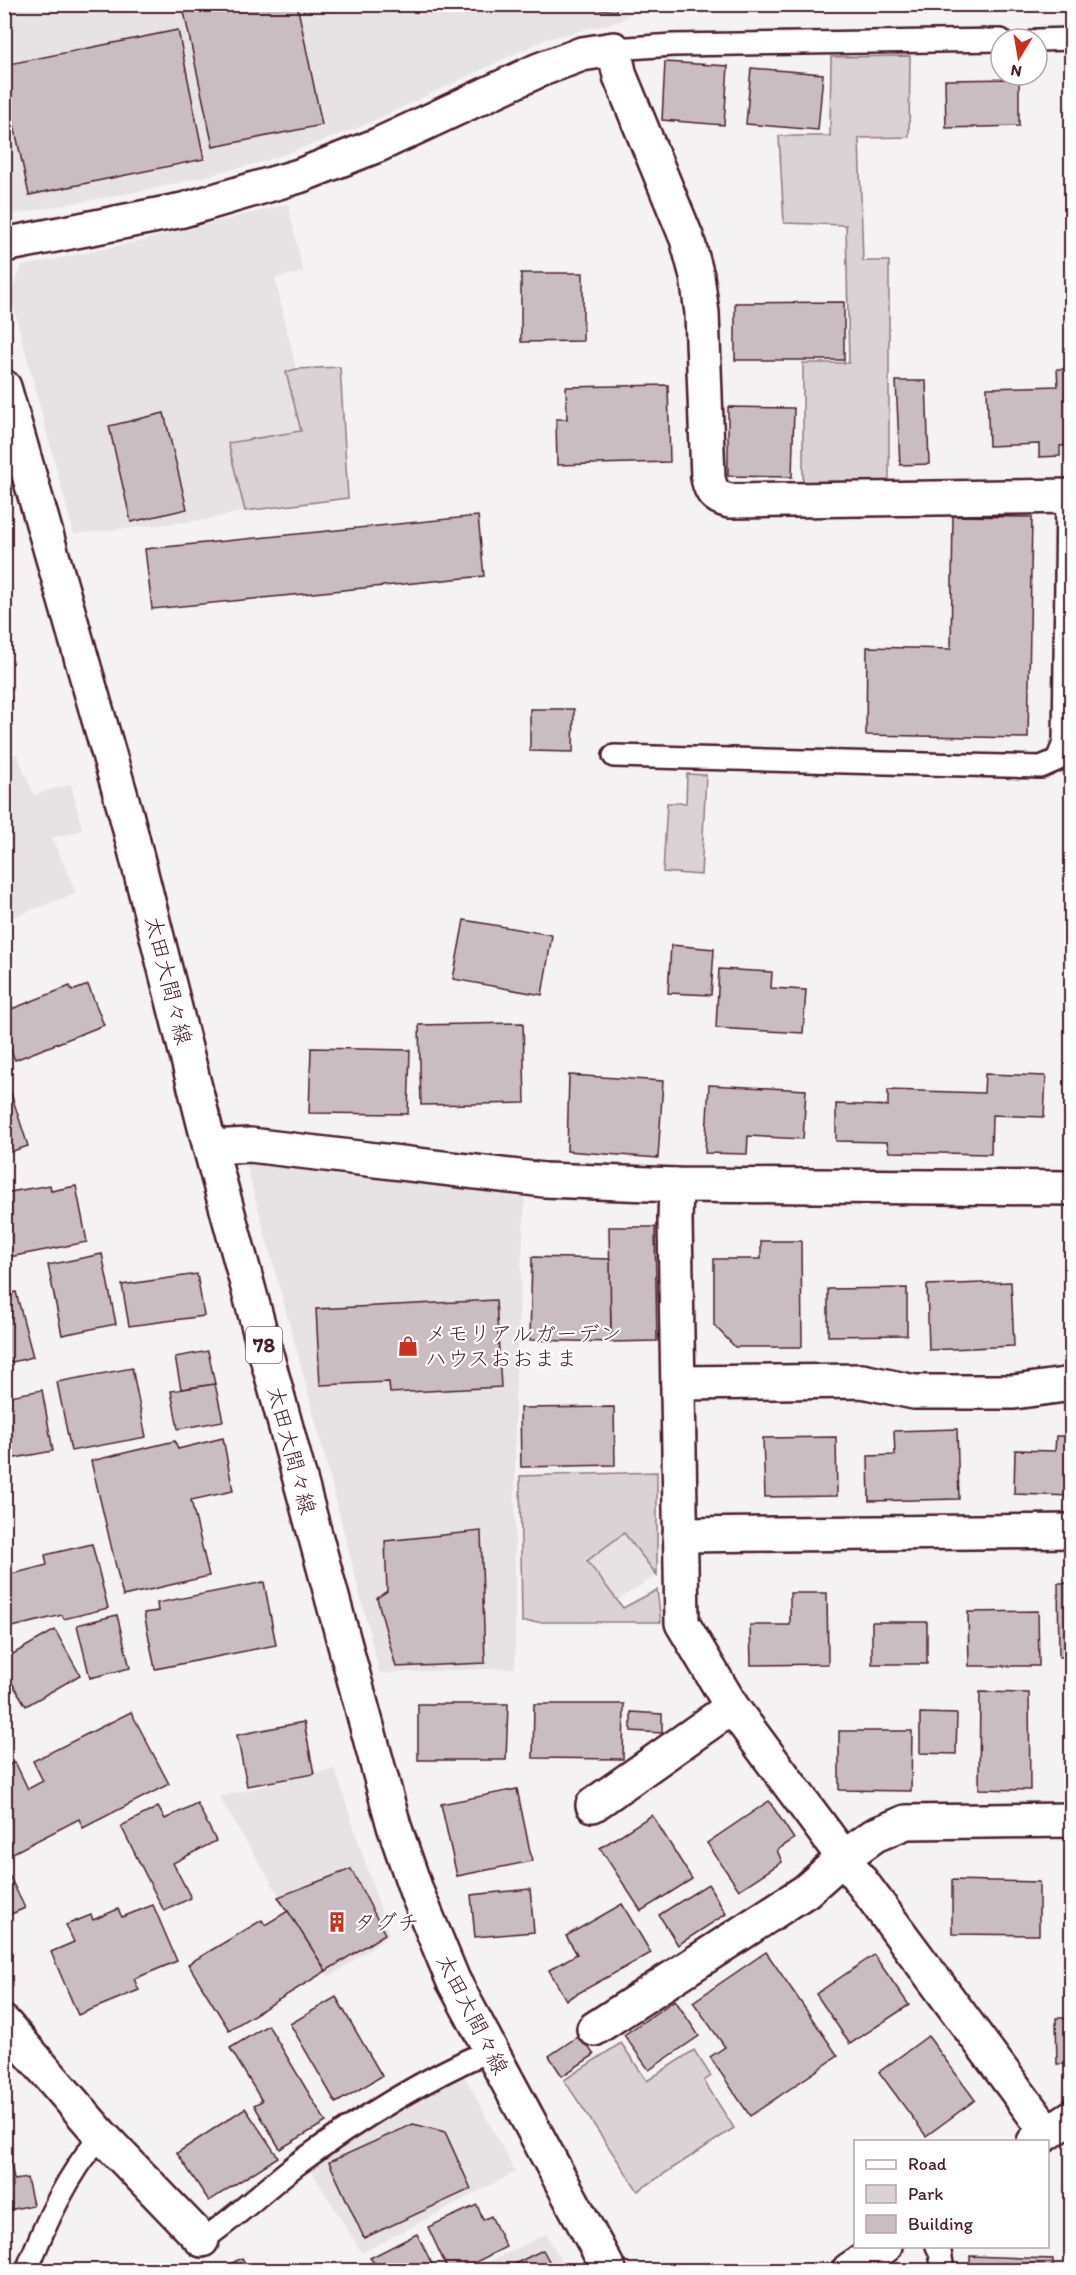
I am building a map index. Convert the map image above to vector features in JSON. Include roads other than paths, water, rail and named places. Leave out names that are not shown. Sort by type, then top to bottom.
[{"type":"street","points":[[4,245],[183,210],[299,177],[378,145],[539,70],[582,54],[614,49],[620,76],[687,239],[697,276],[702,313],[708,478],[710,490],[717,498],[729,501],[1069,496]]},
{"type":"street","name":"太田大間々線","points":[[4,387],[126,814],[210,1147],[394,1826],[417,1893],[453,1980],[609,2271]]},
{"type":"street","points":[[210,1147],[250,1144],[544,1180],[676,1185],[1071,1188]]},
{"type":"street","points":[[676,1185],[682,1623],[732,1707],[1051,2130]]},
{"type":"street","points":[[678,1383],[862,1381],[914,1392],[1014,1392],[1071,1384]]},
{"type":"street","points":[[680,1535],[1071,1531]]},
{"type":"street","points":[[593,1805],[732,1707]]},
{"type":"street","points":[[594,2029],[806,1891],[844,1857],[875,1835],[906,1822],[1071,1820]]},
{"type":"street","points":[[4,2023],[101,2135],[202,2240]]},
{"type":"street","points":[[849,2271],[884,2248]]},
{"type":"lane","points":[[1049,40],[1071,39]]},
{"type":"lane","points":[[614,49],[673,45],[989,40]]},
{"type":"lane","points":[[614,756],[1041,767],[1057,760],[1064,742],[1069,496]]},
{"type":"lane","points":[[202,2240],[226,2225],[295,2166],[356,2125],[450,2069],[490,2050]]},
{"type":"lane","points":[[27,2271],[44,2224],[79,2162],[101,2135]]},
{"type":"lane","points":[[938,2248],[943,2271]]},
{"type":"place","name":"メモリアルガーデン ハウスおおまま","points":[[408,1346]]},
{"type":"place","name":"タグチ","points":[[337,1922]]}]
